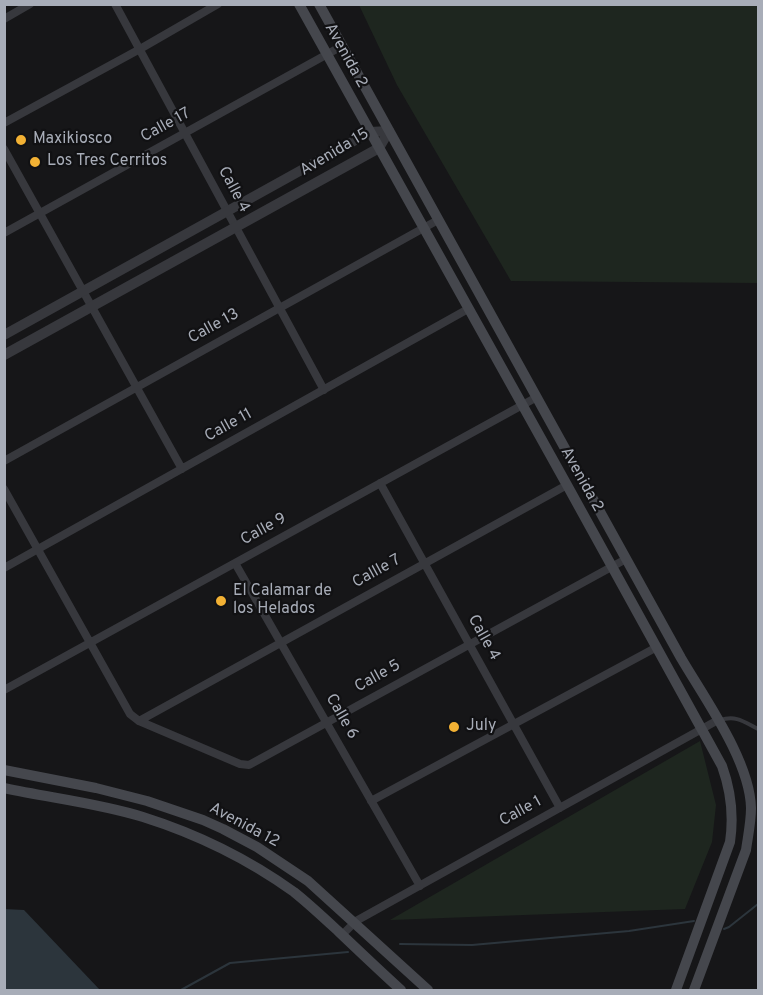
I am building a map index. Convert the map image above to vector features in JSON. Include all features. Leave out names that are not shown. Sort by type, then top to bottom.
[{"type":"main road","name":"Avenida 2","points":[[299,4],[722,766],[731,795],[730,842],[676,990]]},
{"type":"main road","name":"Avenida 2","points":[[319,4],[681,658],[718,720],[745,777],[751,807],[746,850],[694,990]]},
{"type":"main road","name":"Avenida 12","points":[[4,770],[96,788],[147,801],[223,829],[308,880],[428,990]]},
{"type":"main road","name":"Avenida 12","points":[[4,788],[77,801],[142,817],[225,850],[263,871],[314,909],[402,990]]},
{"type":"street","points":[[4,19],[30,4]]},
{"type":"street","name":"Calle 4","points":[[116,4],[324,390]]},
{"type":"street","points":[[4,123],[140,50],[218,4]]},
{"type":"street","name":"Calle 17","points":[[4,233],[342,46]]},
{"type":"street","name":"Avenida 15","points":[[4,335],[370,132],[389,131]]},
{"type":"street","name":"Avenida 15","points":[[4,355],[379,148],[389,131]]},
{"type":"street","points":[[4,149],[182,469]]},
{"type":"street","name":"Calle 13","points":[[4,460],[438,220]]},
{"type":"street","name":"Calle 11","points":[[4,568],[468,309]]},
{"type":"street","name":"Calle 9","points":[[4,690],[537,397]]},
{"type":"street","name":"Calle 4","points":[[380,483],[560,808]]},
{"type":"street","name":"Callle 7","points":[[138,721],[567,485]]},
{"type":"street","points":[[4,489],[124,706],[138,721]]},
{"type":"street","name":"Calle 5","points":[[138,721],[240,764],[249,765],[626,559]]},
{"type":"street","name":"Calle 6","points":[[235,563],[420,886]]},
{"type":"street","points":[[371,801],[657,648]]},
{"type":"street","name":"Calle 1","points":[[342,935],[354,923],[718,720]]},
{"type":"lane","points":[[718,720],[730,717],[759,729]]},
{"type":"shaded area","points":[[359,5],[758,5],[758,283],[511,281],[397,85]]},
{"type":"shaded area","points":[[700,741],[716,805],[712,842],[685,909],[390,920]]},
{"type":"shaded area","points":[[4,909],[24,910],[100,990],[5,990]]},
{"type":"waterway","points":[[724,929],[758,904]]},
{"type":"waterway","points":[[400,944],[472,945],[629,931],[694,921]]},
{"type":"waterway","points":[[181,990],[230,963],[348,952]]},
{"type":"place","name":"Maxikiosco","points":[[21,140]]},
{"type":"place","name":"Los Tres Cerritos","points":[[35,162]]},
{"type":"place","name":"El Calamar de los Helados","points":[[221,601]]},
{"type":"place","name":"July","points":[[454,727]]}]
